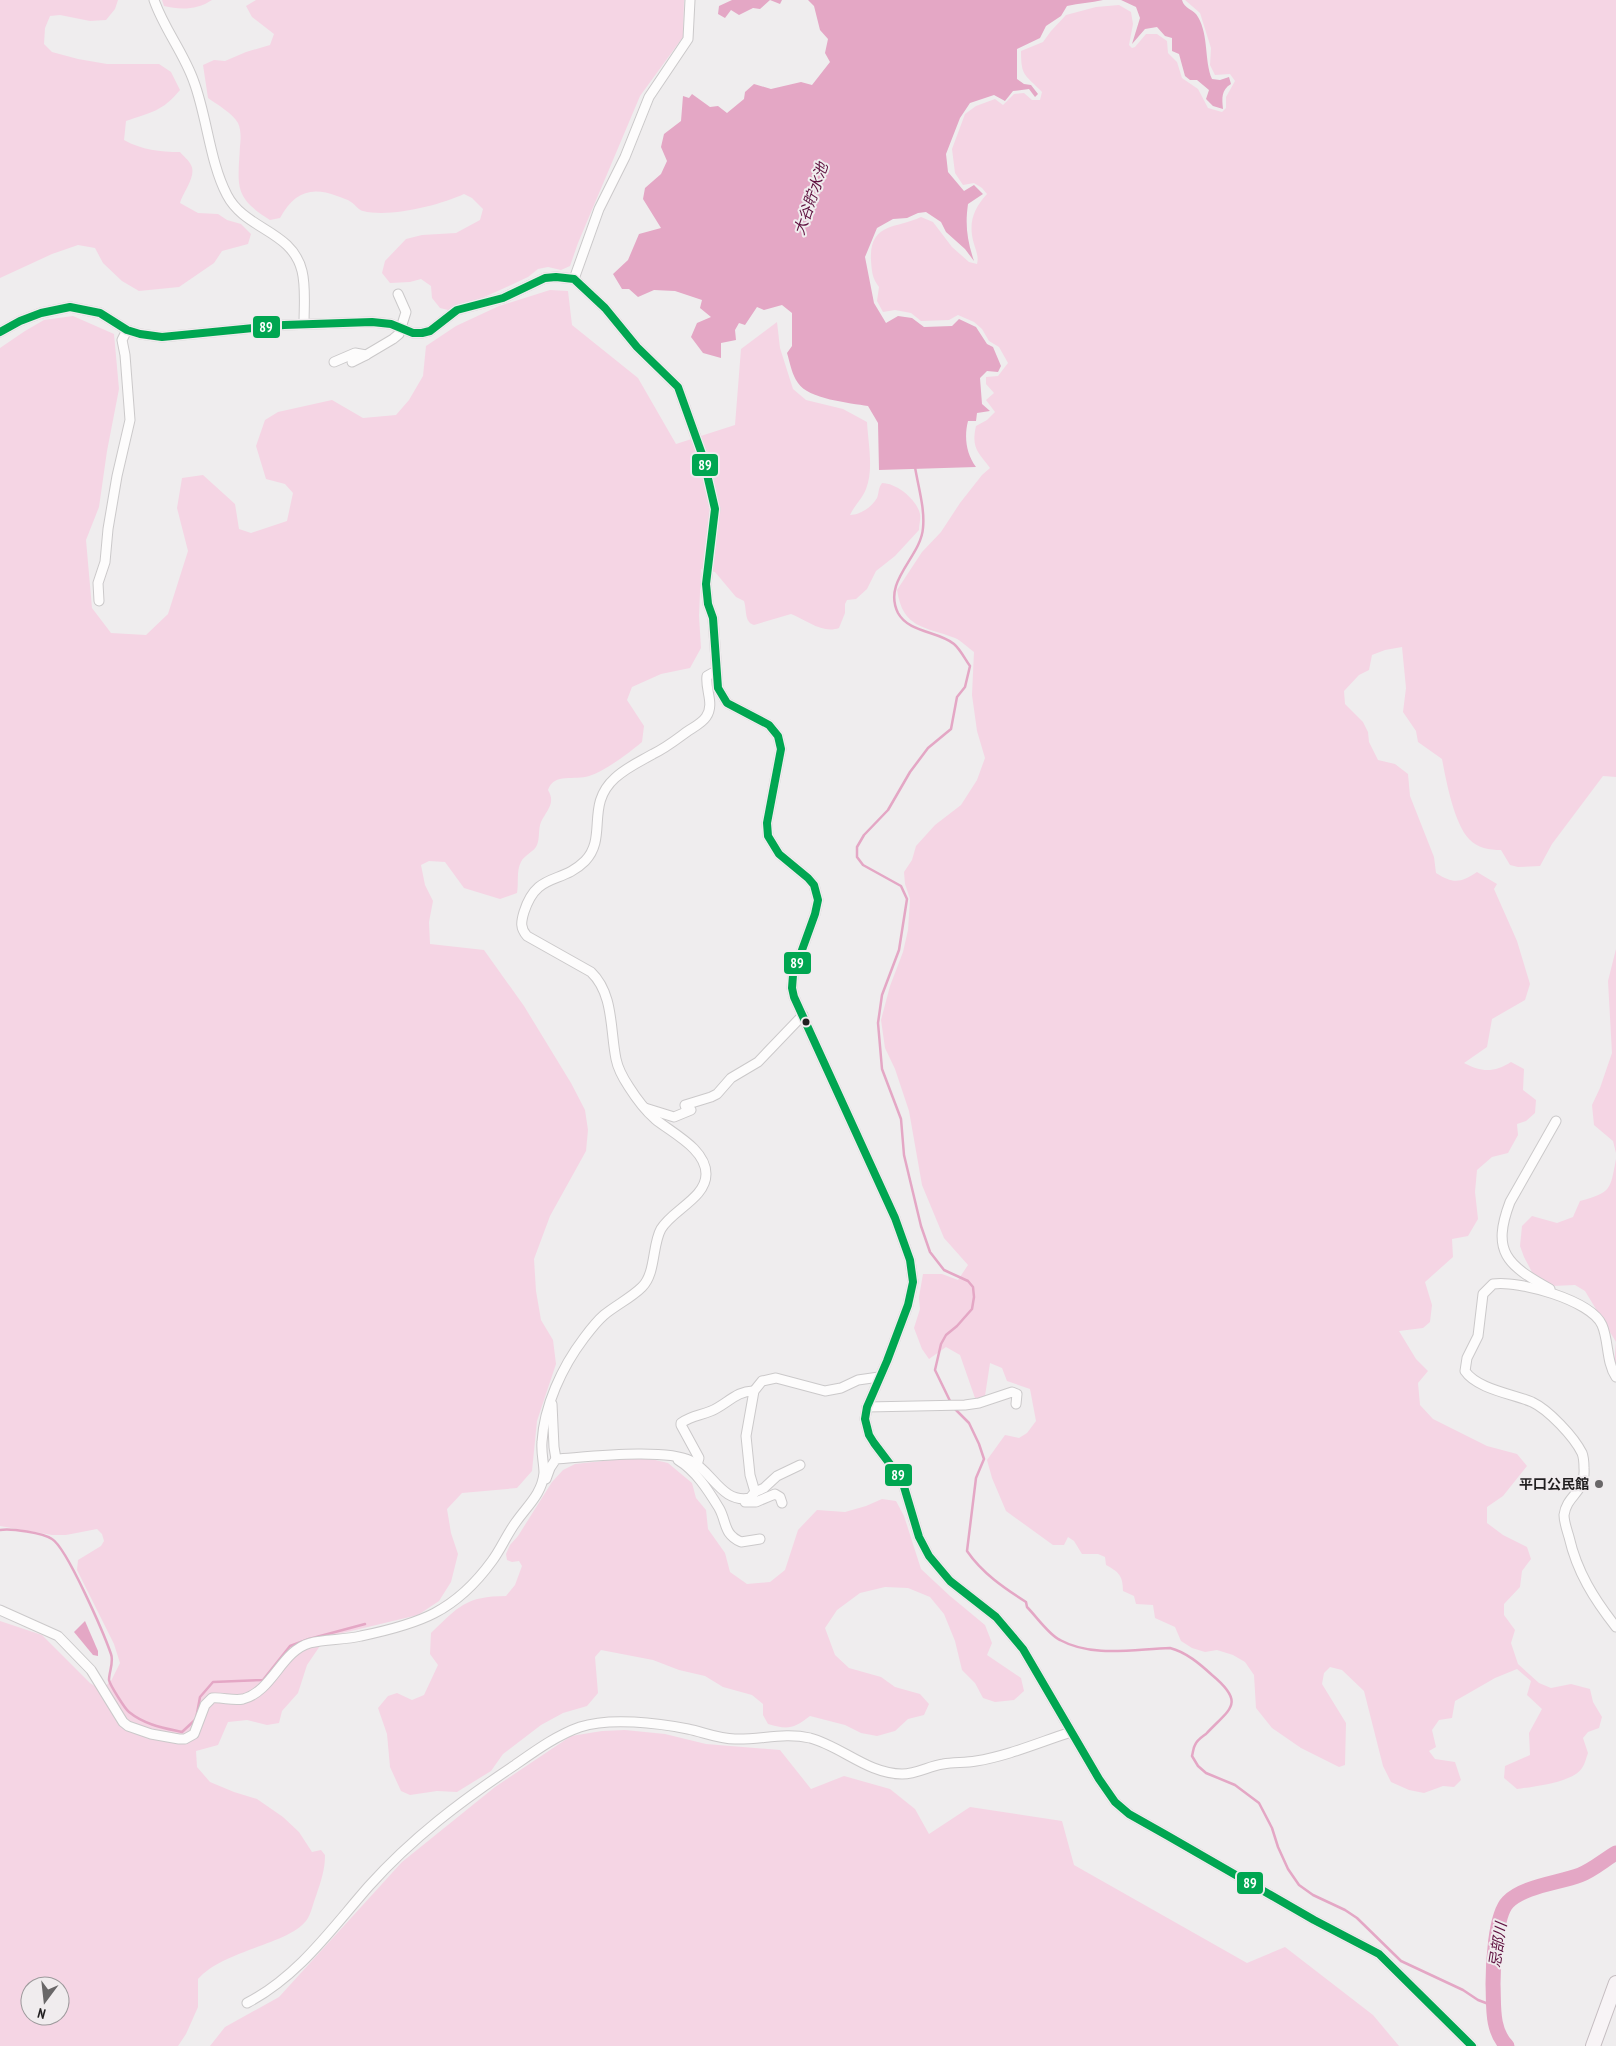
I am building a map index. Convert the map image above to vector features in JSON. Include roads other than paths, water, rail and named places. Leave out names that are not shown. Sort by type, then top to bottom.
[{"type":"main road","points":[[1593,2046],[1616,1983]]},
{"type":"street","points":[[154,0],[194,82],[219,175],[228,197],[248,219],[291,247],[298,259],[303,272],[304,324]]},
{"type":"street","points":[[574,279],[599,209],[625,157],[648,97],[688,39],[690,0]]},
{"type":"street","points":[[0,332],[41,312],[70,307],[100,313],[127,330],[162,338],[304,324],[381,322],[413,334],[430,331],[457,310],[503,298],[540,280],[556,277],[574,279],[605,308],[638,346],[678,387],[703,457],[715,509],[706,584],[708,604],[713,618],[718,688],[727,703],[769,725],[778,736],[780,756],[767,823],[768,836],[779,854],[814,885],[818,900],[815,914],[793,975],[792,988],[895,1218],[910,1260],[912,1282],[908,1305],[888,1361],[879,1377],[867,1407],[865,1419],[869,1435],[902,1480],[919,1537],[929,1556],[950,1581],[996,1617],[1024,1649],[1071,1732],[1105,1789],[1115,1802],[1129,1814],[1314,1920],[1379,1954],[1472,2046]]},
{"type":"street","points":[[352,362],[393,339],[401,329],[406,312],[398,294]]},
{"type":"street","points":[[100,601],[98,583],[106,554],[108,529],[117,476],[130,420],[122,340],[127,330]]},
{"type":"street","points":[[334,362],[355,353],[366,355]]},
{"type":"street","points":[[0,1610],[58,1636],[92,1670],[122,1722],[135,1730],[185,1739],[194,1734],[205,1705],[212,1698],[237,1699],[249,1696],[267,1683],[300,1647],[310,1643],[356,1637],[400,1628],[425,1619],[450,1604],[470,1587],[489,1565],[516,1522],[533,1502],[539,1489],[544,1475],[542,1444],[544,1420],[566,1365],[590,1330],[603,1316],[644,1285],[660,1230],[670,1217],[701,1189],[706,1177],[705,1166],[701,1158],[644,1108],[628,1086],[618,1067],[612,1022],[599,979],[591,972],[527,936],[522,929],[522,921],[528,901],[534,890],[542,884],[578,867],[590,855],[595,844],[598,804],[607,785],[634,763],[654,754],[707,716],[710,706],[707,676],[716,670]]},
{"type":"street","points":[[644,1108],[674,1117],[691,1110],[685,1107],[686,1104],[717,1094],[727,1081],[758,1062],[803,1015]]},
{"type":"street","points":[[1556,1121],[1510,1202],[1505,1215],[1501,1239],[1510,1260],[1520,1272],[1567,1300]]},
{"type":"street","points":[[1616,1377],[1612,1370],[1601,1324],[1596,1315],[1585,1308],[1524,1285],[1510,1283],[1493,1284],[1483,1294],[1478,1336],[1466,1358],[1465,1371],[1471,1377],[1490,1387],[1533,1402],[1543,1408],[1553,1416],[1584,1455],[1585,1476],[1582,1486],[1568,1503],[1564,1516],[1565,1524],[1575,1560],[1586,1586],[1616,1627]]},
{"type":"street","points":[[755,1492],[750,1475],[746,1443],[754,1390],[762,1381],[771,1378],[825,1391],[841,1388],[858,1380],[879,1377]]},
{"type":"street","points":[[697,1465],[699,1458],[681,1423],[693,1415],[711,1411],[747,1390],[754,1390]]},
{"type":"street","points":[[867,1407],[946,1406],[980,1403],[1012,1392],[1017,1394],[1016,1404]]},
{"type":"street","points":[[539,1489],[544,1485],[550,1468],[556,1459],[552,1400]]},
{"type":"street","points":[[556,1459],[663,1454],[691,1461],[728,1494],[744,1502],[756,1502],[775,1494],[780,1497],[782,1503]]},
{"type":"street","points":[[672,1456],[686,1465],[696,1475],[720,1509],[728,1533],[741,1542],[760,1539]]},
{"type":"street","points":[[737,1498],[750,1498],[777,1476],[800,1465]]},
{"type":"street","points":[[248,2003],[271,1989],[303,1962],[388,1866],[452,1808],[542,1747],[582,1727],[602,1723],[630,1723],[687,1729],[736,1739],[800,1736],[818,1740],[878,1769],[901,1774],[916,1772],[941,1764],[975,1762],[1071,1732]]},
{"type":"water","points":[[732,0],[770,0],[760,9],[753,8],[739,15],[731,10],[725,18],[718,14],[719,6]]},
{"type":"water","points":[[770,0],[782,0],[780,4]]},
{"type":"water","name":"大谷貯水池","points":[[808,0],[1103,0],[1067,6],[1061,16],[1046,26],[1040,38],[1017,49],[1017,79],[1024,84],[1031,85],[1038,94],[1035,97],[1029,89],[1013,91],[1005,101],[994,95],[970,103],[960,118],[946,154],[948,172],[964,191],[974,185],[983,194],[968,204],[967,232],[974,261],[965,249],[946,232],[941,222],[926,212],[907,218],[893,219],[877,228],[865,257],[874,303],[886,323],[898,316],[912,318],[924,327],[952,326],[959,319],[976,327],[987,344],[993,347],[1001,366],[998,372],[987,371],[980,378],[982,404],[990,411],[977,413],[976,421],[968,421],[967,427],[968,451],[976,467],[879,470],[878,423],[868,406],[820,397],[803,388],[796,380],[787,353],[792,346],[792,313],[782,305],[764,310],[757,307],[745,325],[739,323],[735,330],[736,340],[721,343],[721,358],[703,353],[691,337],[697,323],[711,317],[700,308],[702,300],[675,291],[654,290],[638,297],[629,289],[622,289],[613,274],[628,260],[639,234],[661,228],[643,199],[645,188],[661,174],[667,161],[661,147],[664,134],[681,121],[683,96],[689,98],[692,94],[710,107],[718,106],[727,113],[744,99],[745,92],[754,84],[771,89],[801,82],[812,85],[830,62],[825,53],[828,39],[820,30],[814,6]]},
{"type":"water","points":[[1121,0],[1182,0],[1196,14],[1204,32],[1212,79],[1220,80],[1229,77],[1231,84],[1224,92],[1222,98],[1223,109],[1213,106],[1206,99],[1209,90],[1197,80],[1190,80],[1185,76],[1179,54],[1172,51],[1172,38],[1165,36],[1157,27],[1145,29],[1132,44],[1140,18],[1136,7]]},
{"type":"water","points":[[85,1621],[98,1651],[98,1656],[93,1655],[74,1632]]},
{"type":"waterway","points":[[915,467],[922,505],[923,528],[921,539],[898,580],[894,601],[898,613],[903,620],[916,628],[940,636],[954,644],[970,666],[965,687],[957,697],[951,729],[928,748],[910,772],[888,810],[864,835],[857,847],[857,857],[863,865],[901,886],[907,899],[899,950],[882,995],[878,1023],[882,1069],[901,1119],[904,1155],[921,1226],[930,1252],[944,1270],[968,1281],[973,1287],[972,1309],[946,1335],[941,1344],[935,1370],[951,1403]]},
{"type":"waterway","points":[[954,1408],[969,1423],[984,1459],[976,1478],[967,1551],[979,1566],[1002,1586],[1026,1602],[1027,1607],[1051,1634],[1073,1646],[1100,1651],[1170,1648],[1187,1655],[1203,1667],[1223,1685],[1232,1700],[1227,1712],[1197,1742],[1192,1756],[1198,1766],[1206,1773],[1235,1785],[1259,1803],[1272,1828],[1288,1869],[1299,1885],[1313,1895],[1345,1910],[1357,1918],[1401,1961],[1463,1990],[1478,2000],[1494,2006]]},
{"type":"waterway","points":[[0,1530],[19,1530],[42,1535],[52,1539],[59,1546],[84,1592],[111,1654],[109,1680],[115,1692],[129,1712],[148,1723],[162,1727],[182,1732],[196,1719],[200,1697],[213,1682],[263,1680],[290,1646],[365,1624]]},
{"type":"waterway","name":"忌部川","points":[[1507,2046],[1498,2033],[1494,2017],[1493,2000],[1494,1954],[1500,1918],[1504,1909],[1508,1902],[1523,1892],[1580,1875],[1616,1853]]},
{"type":"place","name":"平口公民館","points":[[1599,1484]]}]
